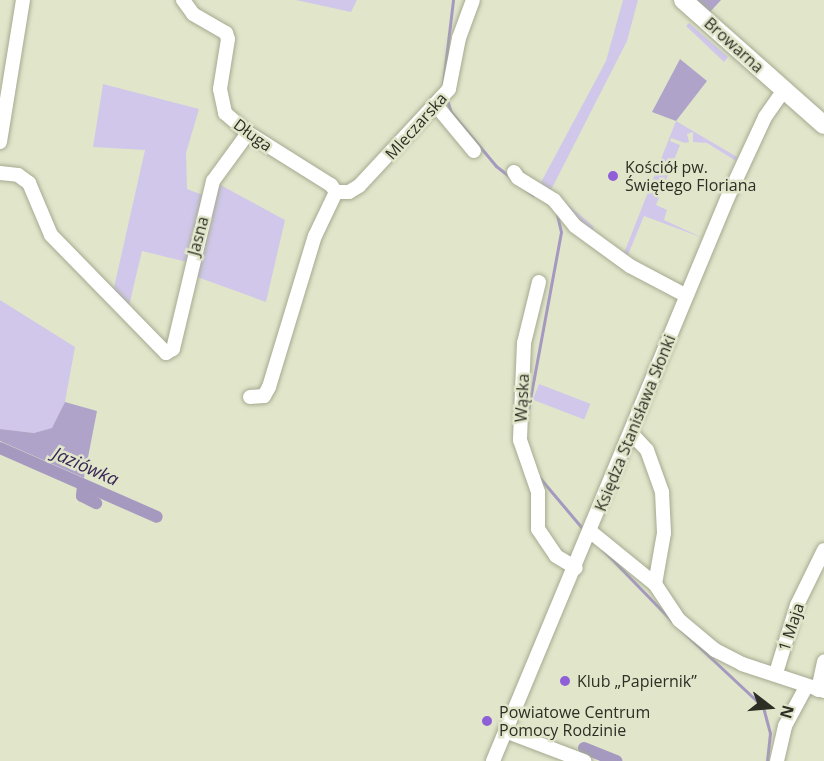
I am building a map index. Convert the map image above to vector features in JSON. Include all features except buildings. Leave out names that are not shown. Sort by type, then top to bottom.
[{"type":"street","points":[[0,142],[23,0]]},
{"type":"street","name":"Długa","points":[[183,0],[193,14],[226,33],[228,39],[221,101],[225,113],[248,133],[331,185],[336,192]]},
{"type":"street","name":"Mleczarska","points":[[336,192],[349,192],[359,186],[442,97],[473,0]]},
{"type":"street","name":"Browarna","points":[[684,0],[824,125]]},
{"type":"street","name":"Księdza Stanisława Słonki","points":[[493,761],[758,130],[784,90]]},
{"type":"street","points":[[442,97],[474,151]]},
{"type":"street","name":"Jasna","points":[[0,173],[18,175],[29,183],[51,235],[157,348],[166,353],[173,349],[213,181],[248,133]]},
{"type":"street","points":[[514,172],[518,178],[554,200],[574,226],[630,266],[687,296]]},
{"type":"street","points":[[250,398],[264,396],[269,387],[315,236],[336,192]]},
{"type":"street","name":"Wąska","points":[[539,282],[524,343],[520,440],[538,492],[538,529],[556,556],[576,568]]},
{"type":"street","points":[[631,433],[643,444],[654,465],[663,504],[664,533],[655,584]]},
{"type":"street","points":[[591,532],[655,584],[679,620],[716,650],[742,664],[776,673],[816,689]]},
{"type":"street","name":"1 Maja","points":[[776,673],[797,605],[824,550]]},
{"type":"street","points":[[777,761],[785,726],[816,689],[824,662]]},
{"type":"street","points":[[505,731],[584,761]]},
{"type":"shaded area","points":[[296,0],[357,0],[351,12]]},
{"type":"shaded area","points":[[623,0],[638,0],[627,41],[551,190],[594,227],[591,234],[624,253],[676,121],[737,157],[736,161],[707,143],[693,142],[693,132],[687,134],[689,142],[685,143],[671,138],[670,141],[680,145],[656,205],[667,210],[664,220],[703,238],[644,216],[625,262],[573,224],[539,186],[606,61]]},
{"type":"shaded area","points":[[697,0],[721,0],[710,12]]},
{"type":"shaded area","points":[[689,23],[728,57],[724,62],[686,26]]},
{"type":"shaded area","points":[[680,59],[707,81],[676,121],[652,112]]},
{"type":"shaded area","points":[[103,84],[199,109],[186,153],[187,189],[208,197],[213,181],[285,220],[266,302],[189,274],[191,263],[142,251],[128,310],[113,292],[145,150],[93,147]]},
{"type":"shaded area","points":[[0,300],[75,347],[65,402],[53,428],[34,433],[0,429]]},
{"type":"shaded area","points":[[539,384],[590,404],[584,420],[533,400]]},
{"type":"shaded area","points":[[65,402],[97,411],[84,478],[0,441],[0,429],[34,433],[52,428]]},
{"type":"waterway","points":[[443,84],[453,0]]},
{"type":"waterway","points":[[447,100],[451,112],[496,166],[533,195]]},
{"type":"waterway","points":[[528,410],[561,232],[557,214]]},
{"type":"waterway","name":"Jaziówka","points":[[0,448],[157,517]]},
{"type":"waterway","points":[[539,477],[583,529]]},
{"type":"waterway","points":[[83,486],[82,496],[96,503]]},
{"type":"waterway","points":[[602,549],[672,621]]},
{"type":"waterway","points":[[679,628],[763,707],[770,733],[767,761]]},
{"type":"waterway","name":"Jaziówka","points":[[584,748],[617,761]]},
{"type":"place","name":"Kościół pw. Świętego Floriana","points":[[613,176]]},
{"type":"place","name":"Klub „Papiernik”","points":[[565,681]]},
{"type":"place","name":"Powiatowe Centrum Pomocy Rodzinie","points":[[487,721]]}]
